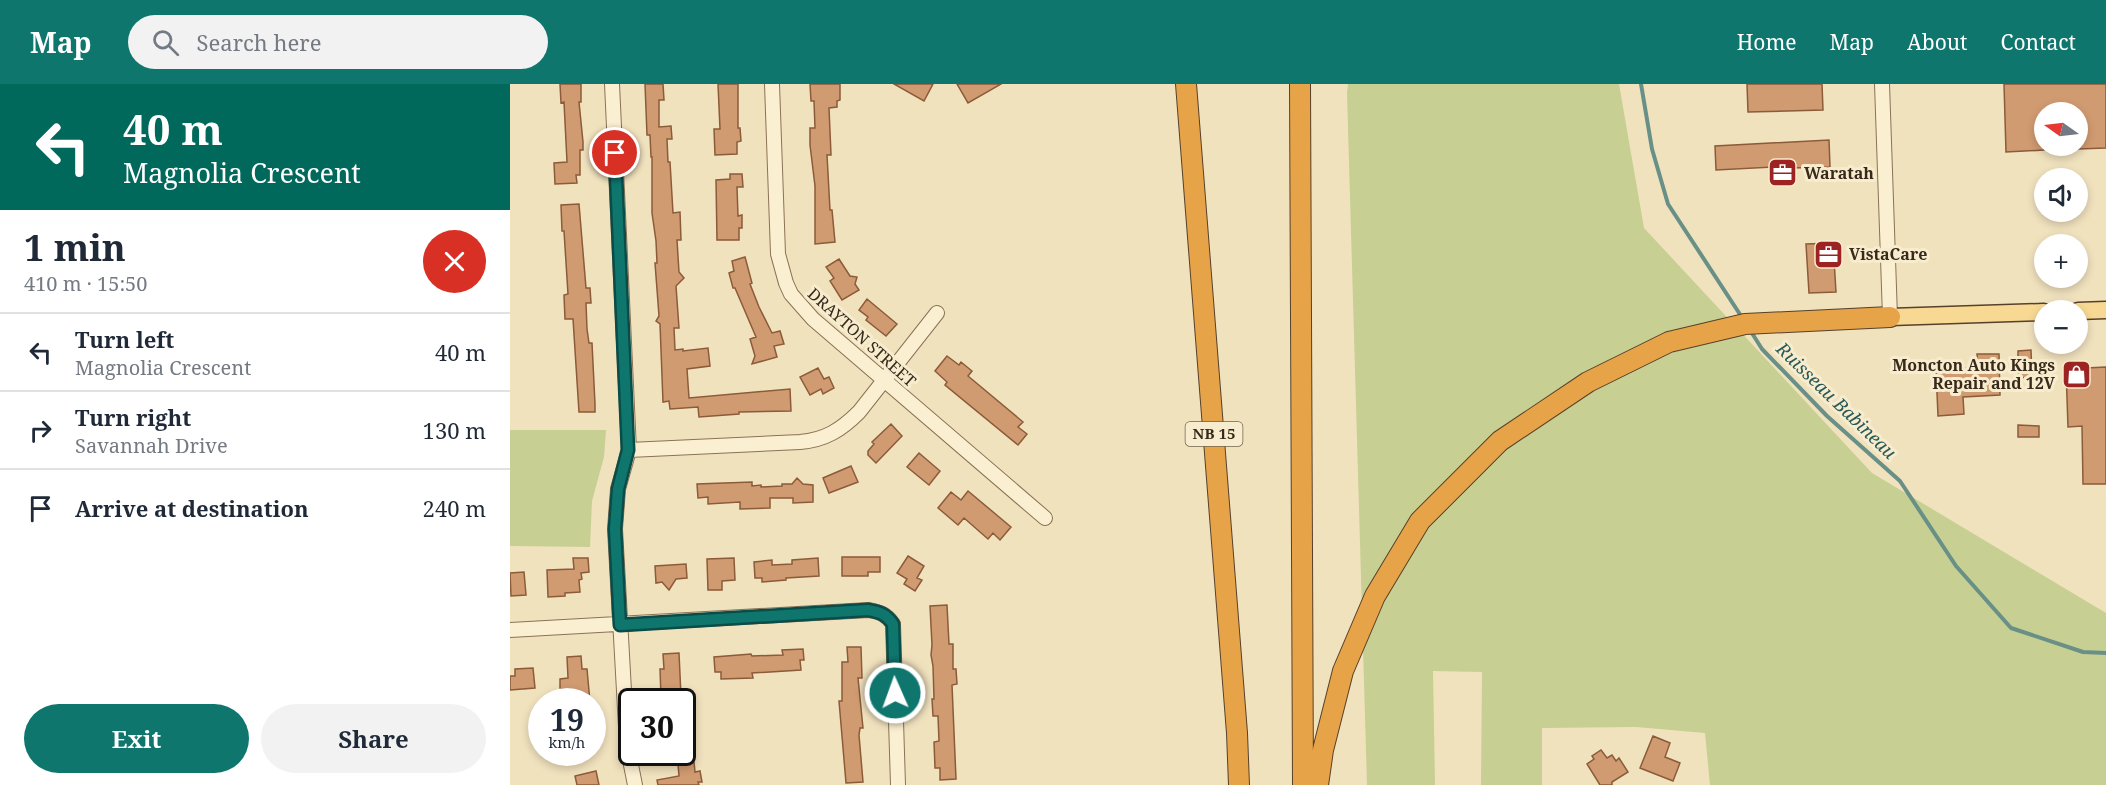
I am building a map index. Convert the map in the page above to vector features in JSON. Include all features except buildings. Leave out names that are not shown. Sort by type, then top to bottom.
[{"type":"highway","name":"NB 15","points":[[1186,84],[1237,733],[1239,785]]},
{"type":"highway","points":[[1299,84],[1304,785]]},
{"type":"highway","points":[[1318,785],[1323,750],[1343,671],[1375,596],[1420,521],[1500,441],[1588,382],[1669,342],[1745,324],[1890,317]]},
{"type":"main road","points":[[2088,311],[2106,310]]},
{"type":"main road","points":[[1890,317],[2034,312]]},
{"type":"street","points":[[612,84],[628,450],[618,489],[615,529],[627,745],[636,785]]},
{"type":"street","name":"DRAYTON STREET","points":[[771,84],[778,254],[786,284],[798,303],[813,319],[1045,518]]},
{"type":"street","points":[[1882,84],[1890,317]]},
{"type":"street","points":[[628,450],[822,439],[848,423],[937,313]]},
{"type":"street","points":[[510,630],[868,610],[880,612],[888,616],[893,624],[898,785]]},
{"type":"green space","points":[[1348,84],[1619,84],[1644,228],[1872,473],[2106,613],[2106,785],[1710,785],[1705,733],[1636,727],[1542,728],[1542,785],[1481,785],[1482,672],[1433,671],[1435,785],[1367,785]]},
{"type":"green space","points":[[510,430],[606,430],[604,457],[592,501],[590,547],[510,546]]},
{"type":"waterway","name":"Ruisseau Babineau","points":[[1641,84],[1652,149],[1668,204],[1743,319]]},
{"type":"waterway","name":"Ruisseau Babineau","points":[[1750,330],[1762,349],[1827,416],[1900,481],[1956,566],[2011,628],[2083,652],[2106,653]]},
{"type":"place","name":"Waratah","points":[[1783,173]]},
{"type":"place","name":"VistaCare","points":[[1828,254]]},
{"type":"place","name":"Moncton Auto Kings Repair and 12V","points":[[2076,374]]},
{"type":"route","points":[[615,153],[628,450],[618,489],[615,529],[620,625],[868,610],[880,612],[888,616],[893,624],[895,693]]}]
